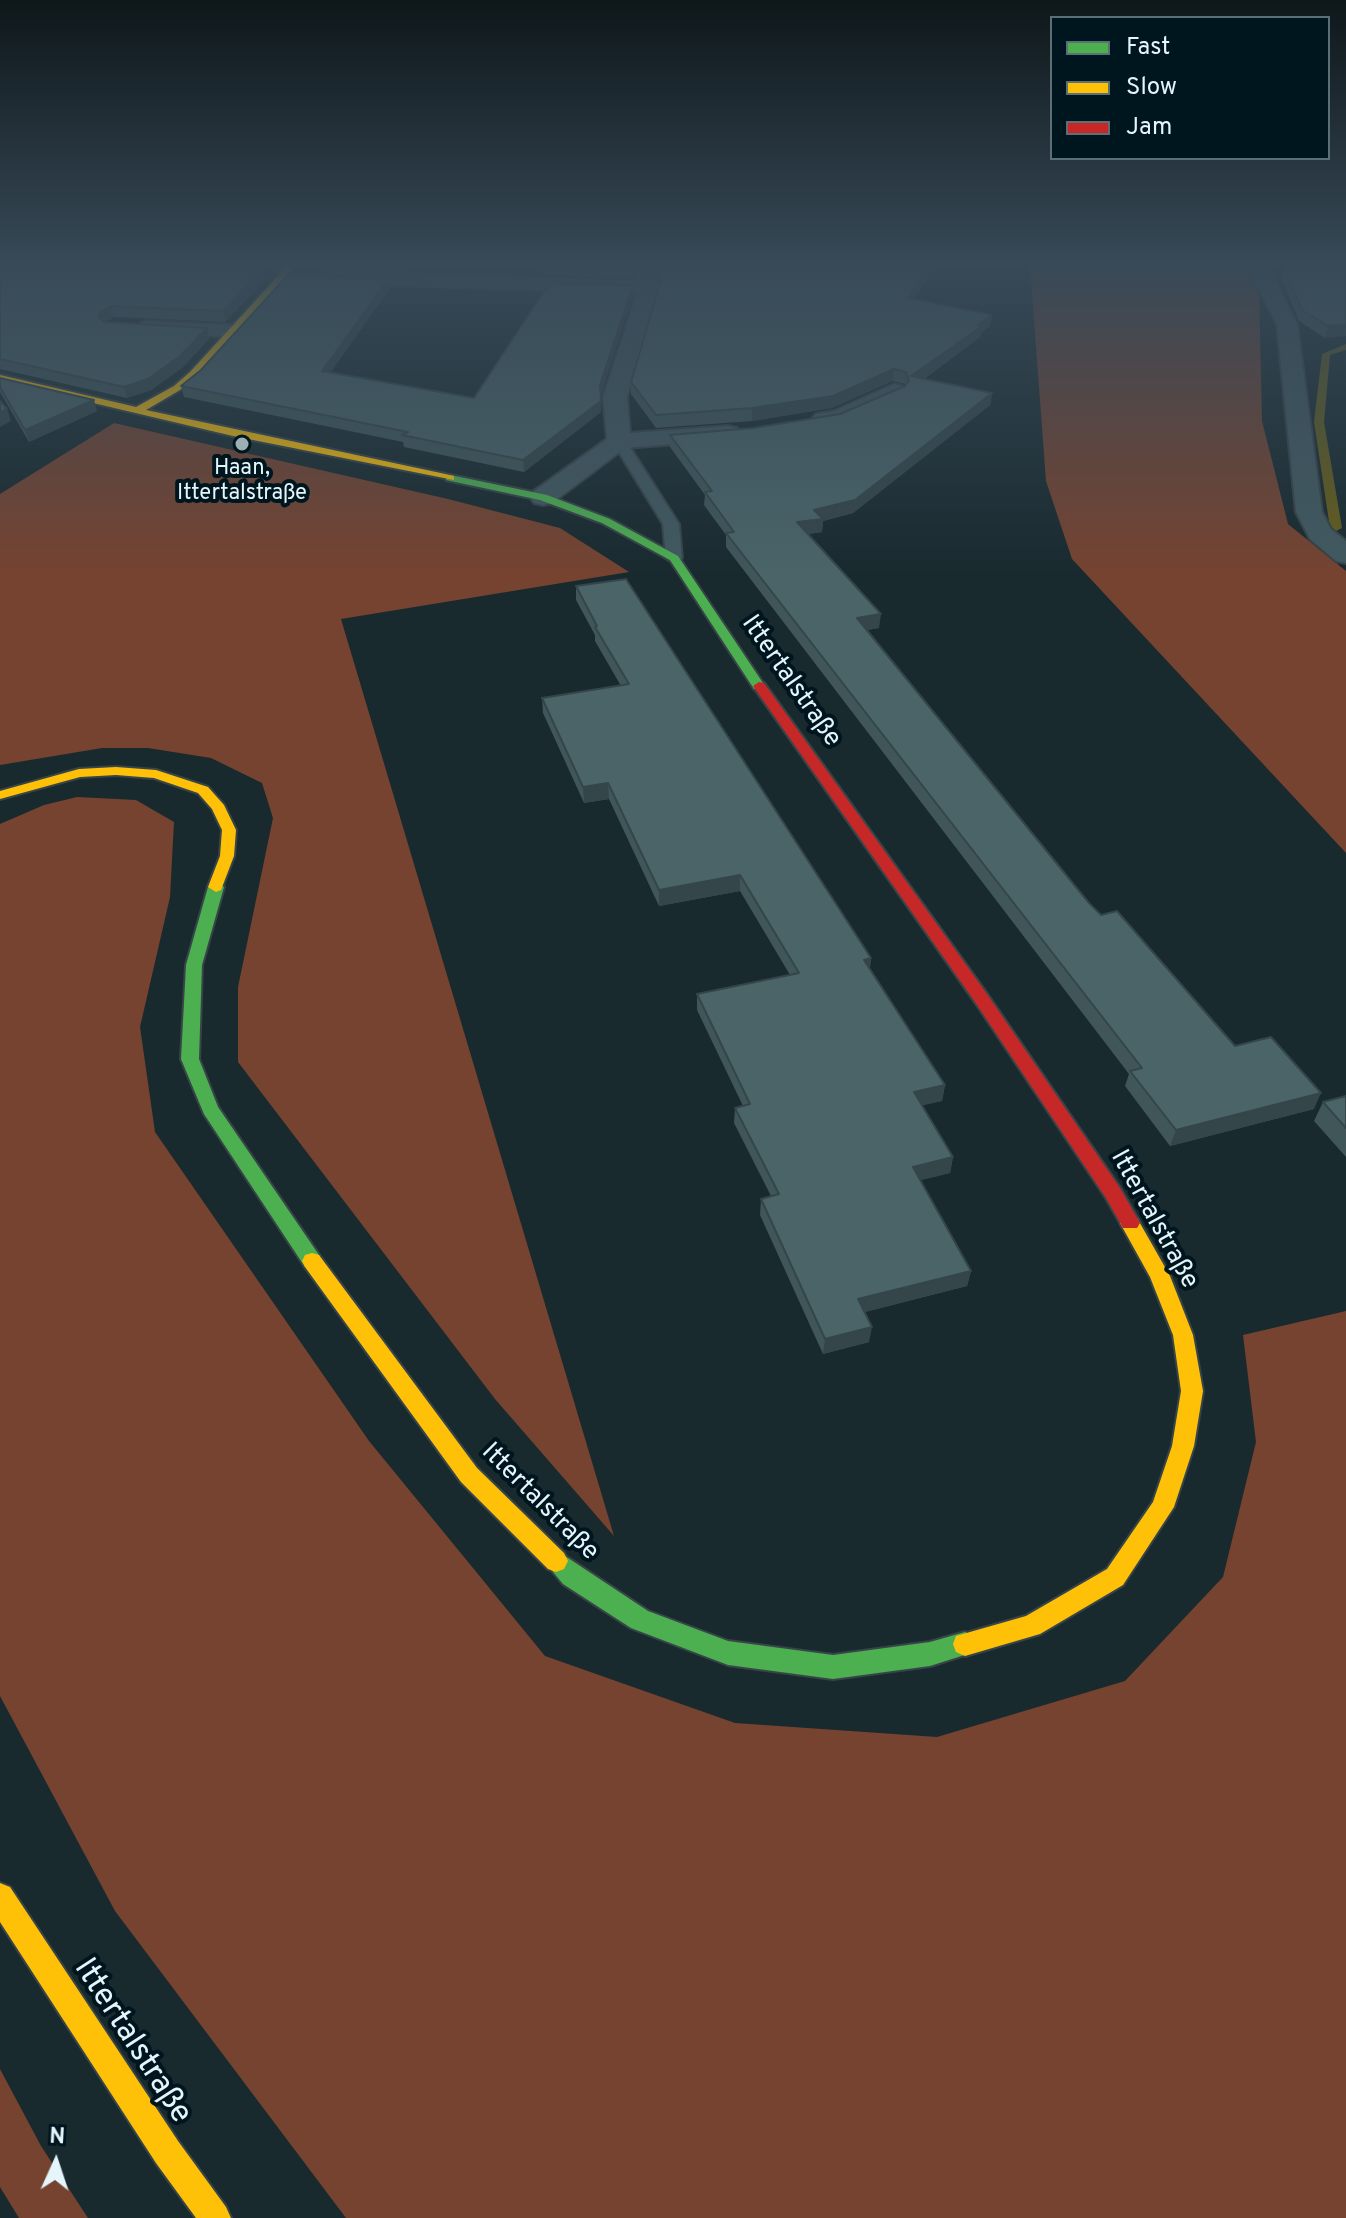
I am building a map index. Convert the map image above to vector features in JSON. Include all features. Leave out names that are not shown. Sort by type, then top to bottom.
[{"type":"main road","points":[[137,411],[177,388],[195,370]]},
{"type":"main road","name":"Ittertalstraße","points":[[0,378],[137,411],[543,497],[606,521],[674,558],[740,659],[981,998],[1113,1193],[1160,1276],[1183,1335],[1192,1391],[1183,1446],[1163,1507],[1115,1577],[1031,1626],[930,1654],[833,1667],[728,1653],[640,1620],[571,1576],[469,1475],[281,1219],[210,1109],[190,1059],[191,1015],[194,965],[205,917],[227,856],[229,830],[219,808],[203,790],[156,774],[79,773],[0,795]]},
{"type":"main road","name":"Ittertalstraße","points":[[0,1897],[167,2152],[215,2218]]},
{"type":"street","points":[[619,441],[615,397],[622,370]]},
{"type":"street","points":[[1292,370],[1309,512],[1320,533],[1346,555]]},
{"type":"street","points":[[796,424],[839,417],[894,391]]},
{"type":"street","points":[[543,497],[619,441],[752,431]]},
{"type":"lane","points":[[619,441],[671,524],[674,558]]},
{"type":"shaded area","points":[[1038,370],[1261,370],[1262,421],[1288,524],[1346,571],[1346,853],[1072,559],[1046,481]]},
{"type":"shaded area","points":[[114,423],[448,499],[560,528],[629,572],[341,619],[614,1536],[495,1399],[238,1062],[238,987],[273,818],[262,783],[211,758],[148,748],[102,748],[0,765],[0,494]]},
{"type":"shaded area","points":[[77,797],[136,800],[174,822],[170,897],[140,1027],[155,1132],[369,1441],[545,1656],[735,1723],[937,1737],[1125,1681],[1223,1577],[1256,1442],[1243,1335],[1346,1311],[1346,2218],[346,2218],[115,1911],[0,1696],[0,824],[44,805]]},
{"type":"shaded area","points":[[0,2069],[41,2146],[88,2218],[19,2218],[0,2187]]},
{"type":"building","points":[[47,370],[161,370],[148,379],[124,387]]},
{"type":"building","points":[[201,370],[323,370],[474,398],[493,370],[605,370],[600,385],[601,401],[523,460],[402,435],[408,432],[181,386]]},
{"type":"building","points":[[635,370],[893,370],[833,396],[752,408],[656,415],[631,382]]},
{"type":"building","points":[[896,370],[920,370],[911,376],[992,393],[855,500],[814,510],[823,519],[797,522],[881,614],[857,618],[1089,903],[1101,915],[1117,911],[1235,1046],[1271,1037],[1321,1093],[1176,1130],[1130,1071],[1142,1068],[726,533],[734,532],[705,492],[712,491],[670,435],[753,428],[840,414],[905,386],[909,380],[906,372]]},
{"type":"building","points":[[0,378],[94,400],[25,430],[0,387]]},
{"type":"building","points":[[626,579],[871,958],[864,960],[945,1085],[914,1092],[953,1157],[913,1167],[971,1271],[858,1299],[872,1327],[825,1339],[761,1199],[779,1194],[735,1108],[750,1104],[697,994],[799,973],[740,875],[659,890],[608,783],[583,787],[542,698],[629,684],[595,627],[576,586]]},
{"type":"building","points":[[1346,1096],[1346,1128],[1323,1102]]},
{"type":"waterway","points":[[1324,370],[1319,422],[1336,528]]},
{"type":"traffic: fast","points":[[450,478],[543,497],[606,521],[674,558],[759,686]]},
{"type":"traffic: fast","points":[[216,887],[194,965],[190,1059],[210,1109],[312,1261]]},
{"type":"traffic: fast","points":[[556,1561],[571,1576],[640,1620],[728,1653],[833,1667],[930,1654],[965,1644]]},
{"type":"traffic: slow","points":[[137,411],[177,388],[197,370]]},
{"type":"traffic: slow","points":[[0,378],[233,433],[450,478]]},
{"type":"traffic: slow","points":[[0,795],[79,773],[116,771],[156,774],[203,790],[219,808],[229,830],[227,856],[216,887]]},
{"type":"traffic: slow","points":[[965,1644],[1031,1626],[1115,1577],[1163,1507],[1183,1446],[1192,1391],[1183,1335],[1160,1276],[1130,1223]]},
{"type":"traffic: slow","points":[[312,1261],[469,1475],[556,1561]]},
{"type":"traffic: slow","points":[[0,1897],[167,2152],[215,2218]]},
{"type":"traffic: jam","points":[[759,686],[981,998],[1130,1223]]},
{"type":"place","name":"Haan, Ittertalstraße","points":[[242,444]]}]
